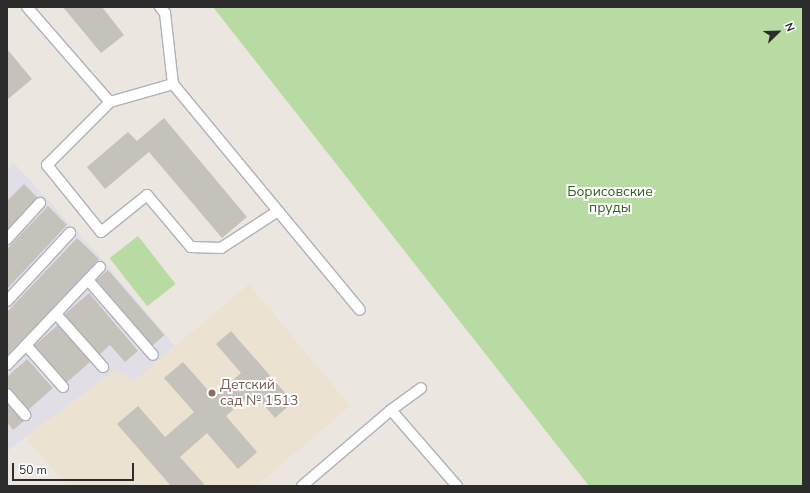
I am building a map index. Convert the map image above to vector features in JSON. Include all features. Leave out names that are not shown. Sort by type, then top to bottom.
[{"type":"lane","points":[[27,7],[110,102]]},
{"type":"lane","points":[[160,7],[165,13],[174,84],[360,310]]},
{"type":"lane","points":[[174,84],[110,102],[47,165],[101,232],[147,195],[191,247],[221,248],[278,211]]},
{"type":"lane","points":[[7,239],[40,203]]},
{"type":"lane","points":[[7,301],[70,233]]},
{"type":"lane","points":[[7,366],[100,267]]},
{"type":"lane","points":[[88,280],[153,355]]},
{"type":"lane","points":[[56,314],[103,367]]},
{"type":"lane","points":[[26,345],[63,387]]},
{"type":"lane","points":[[302,486],[391,410],[420,388]]},
{"type":"lane","points":[[7,394],[25,415]]},
{"type":"lane","points":[[391,410],[457,486]]},
{"type":"shaded area","points":[[14,163],[98,255],[175,346],[135,381],[115,370],[7,451],[7,169]]},
{"type":"shaded area","name":"Детский сад № 1513","points":[[249,284],[350,406],[256,486],[66,486],[26,437],[115,370],[135,380]]},
{"type":"green space","name":"Борисовские пруды","points":[[213,7],[803,7],[803,486],[589,486]]},
{"type":"green space","points":[[138,236],[176,284],[147,306],[110,258]]},
{"type":"building","points":[[63,7],[102,7],[124,35],[101,53]]},
{"type":"building","points":[[7,49],[32,79],[7,100]]},
{"type":"building","points":[[164,118],[247,217],[222,238],[149,152],[105,189],[87,167],[128,132],[137,141]]},
{"type":"building","points":[[24,184],[38,198],[7,230],[7,201]]},
{"type":"building","points":[[48,206],[67,225],[7,289],[7,249]]},
{"type":"building","points":[[77,238],[99,259],[7,356],[7,312]]},
{"type":"building","points":[[108,270],[164,335],[152,345],[96,280]]},
{"type":"building","points":[[89,293],[138,351],[125,362],[110,345],[99,355],[64,315]]},
{"type":"building","points":[[59,324],[91,361],[65,384],[33,347]]},
{"type":"building","points":[[231,331],[293,402],[275,418],[253,392],[226,416],[257,452],[238,469],[207,433],[180,457],[204,484],[202,486],[171,486],[117,424],[138,406],[165,437],[194,412],[164,378],[183,362],[214,397],[241,373],[216,344]]},
{"type":"building","points":[[27,359],[53,388],[28,410],[7,386],[7,377]]},
{"type":"building","points":[[7,401],[24,421],[13,430],[7,422]]},
{"type":"place","name":"Детский сад № 1513","points":[[212,393]]}]
